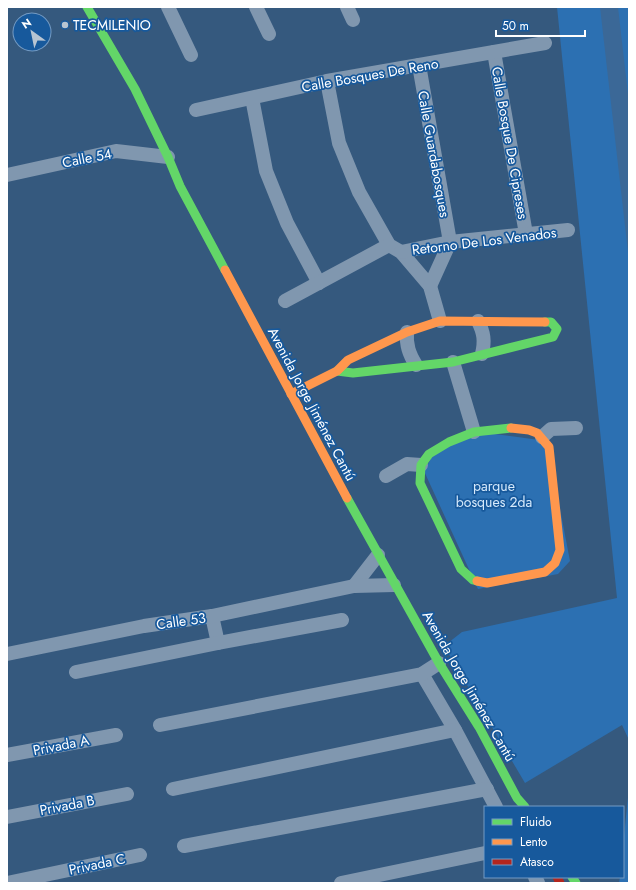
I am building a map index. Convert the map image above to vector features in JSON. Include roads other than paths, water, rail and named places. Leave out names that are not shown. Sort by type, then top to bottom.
[{"type":"street","name":"Avenida Jorge Jiménez Cantú","points":[[87,7],[135,89],[168,157],[180,186],[394,585],[439,663],[479,727],[521,805]]},
{"type":"street","points":[[168,7],[192,55]]},
{"type":"street","points":[[256,7],[269,34]]},
{"type":"street","points":[[347,7],[353,20]]},
{"type":"street","name":"Calle Bosques De Reno","points":[[196,110],[327,81],[545,43]]},
{"type":"street","name":"Calle Bosque De Cipreses","points":[[494,52],[526,234]]},
{"type":"street","name":"Calle Guardabosques","points":[[419,65],[450,242]]},
{"type":"street","points":[[327,81],[339,143],[359,192],[395,248],[430,286],[440,321]]},
{"type":"street","points":[[252,98],[266,171],[287,223],[319,283]]},
{"type":"street","name":"Calle 54","points":[[7,175],[116,151],[168,157]]},
{"type":"street","name":"Retorno De Los Venados","points":[[285,301],[319,283],[395,248],[568,230]]},
{"type":"street","points":[[430,286],[450,242]]},
{"type":"street","points":[[291,394],[337,371],[348,360],[406,332],[440,321],[551,322],[557,330],[553,337],[453,362],[352,373],[337,371]]},
{"type":"street","points":[[478,321],[483,331],[485,343],[482,354]]},
{"type":"street","points":[[406,332],[406,344],[416,365]]},
{"type":"street","points":[[453,362],[474,432]]},
{"type":"street","points":[[511,428],[534,431],[542,436],[549,447],[560,550],[555,563],[545,572],[487,583],[473,580],[462,569],[420,483],[421,465],[430,454],[449,442],[474,432],[511,428]]},
{"type":"street","points":[[542,436],[551,429],[576,428]]},
{"type":"street","points":[[386,476],[407,464],[421,465]]},
{"type":"street","points":[[354,586],[378,555]]},
{"type":"street","name":"Calle 53","points":[[7,654],[144,626],[212,616],[354,586],[394,585]]},
{"type":"street","points":[[212,616],[218,643]]},
{"type":"street","points":[[76,672],[218,643],[342,620]]},
{"type":"street","points":[[160,725],[422,674],[439,663]]},
{"type":"street","points":[[422,674],[455,730],[496,806]]},
{"type":"street","points":[[173,789],[455,730]]},
{"type":"street","name":"Privada A","points":[[7,755],[116,735]]},
{"type":"street","points":[[184,846],[487,789]]},
{"type":"street","name":"Privada B","points":[[7,817],[127,794]]},
{"type":"street","points":[[341,883],[484,853]]},
{"type":"street","name":"Privada C","points":[[7,883],[140,855]]},
{"type":"place","name":"TECMILENIO","points":[[65,25]]},
{"type":"park label","name":"parque bosques 2da","points":[[494,494]]}]
